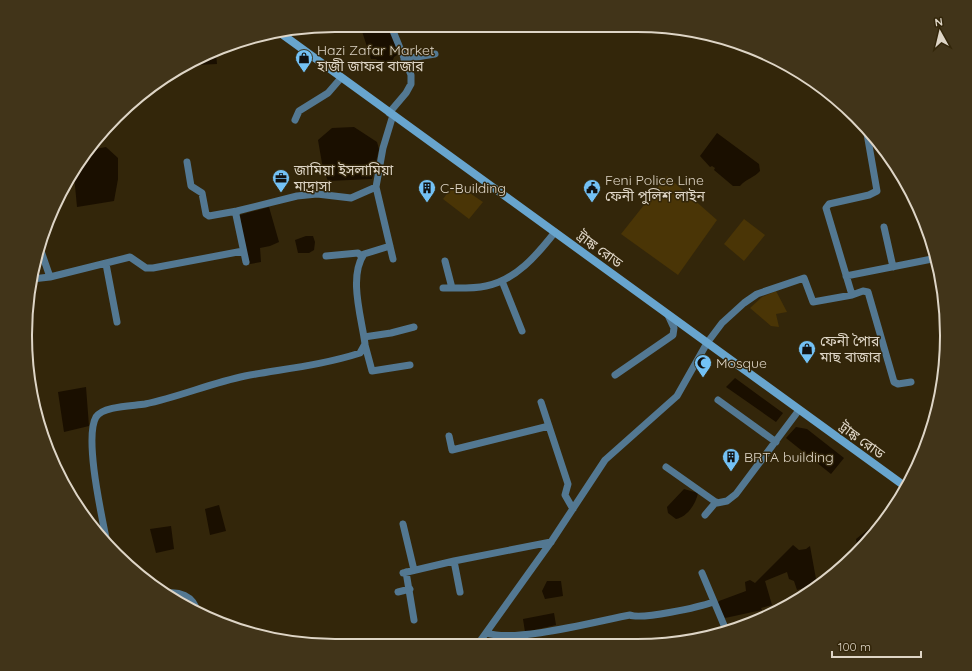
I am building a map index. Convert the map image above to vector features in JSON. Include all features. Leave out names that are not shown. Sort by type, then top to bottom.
[{"type":"main road","name":"ট্রাঙ্ক রোড","points":[[285,37],[901,483]]},
{"type":"street","points":[[393,32],[411,76],[411,84],[391,114],[376,187],[393,259]]},
{"type":"street","points":[[404,59],[435,54]]},
{"type":"street","points":[[295,120],[299,111],[328,93],[341,78]]},
{"type":"street","points":[[852,295],[826,207],[829,204],[877,192],[868,139]]},
{"type":"street","points":[[187,162],[191,186],[202,193],[208,215],[237,211],[297,196],[316,194],[351,198],[376,187]]},
{"type":"street","points":[[237,211],[236,215],[246,262]]},
{"type":"street","points":[[884,228],[894,267]]},
{"type":"street","points":[[443,288],[485,287],[502,281],[535,258],[555,232]]},
{"type":"street","points":[[390,246],[378,249],[362,257],[357,269],[356,281],[365,341],[372,371],[410,365]]},
{"type":"street","points":[[38,278],[50,277],[130,257],[137,260],[146,268],[153,268],[243,251]]},
{"type":"street","points":[[326,256],[358,253],[362,257]]},
{"type":"street","points":[[43,255],[50,277]]},
{"type":"street","points":[[846,276],[930,259]]},
{"type":"street","points":[[445,261],[452,288]]},
{"type":"street","points":[[106,264],[117,322]]},
{"type":"street","points":[[482,639],[552,542],[605,460],[676,396],[707,343],[722,323],[744,303],[757,294],[794,281],[805,279],[812,302],[852,295],[863,291],[868,292],[894,382],[898,384],[911,382]]},
{"type":"street","points":[[502,281],[522,331]]},
{"type":"street","points":[[615,375],[673,335],[674,328],[668,315]]},
{"type":"street","points":[[365,341],[414,327]]},
{"type":"street","points":[[106,534],[98,490],[93,445],[94,422],[101,412],[174,397],[243,377],[346,358],[360,353],[365,341]]},
{"type":"street","points":[[718,400],[776,442]]},
{"type":"street","points":[[541,402],[568,484],[564,496],[573,509]]},
{"type":"street","points":[[666,467],[716,502],[727,501],[736,494],[799,410]]},
{"type":"street","points":[[449,436],[452,450],[549,426]]},
{"type":"street","points":[[706,515],[716,502]]},
{"type":"street","points":[[403,524],[414,570]]},
{"type":"street","points":[[414,620],[410,589],[405,573],[454,561],[552,542]]},
{"type":"street","points":[[454,561],[460,592]]},
{"type":"street","points":[[702,573],[724,626]]},
{"type":"street","points":[[398,592],[410,589]]},
{"type":"street","points":[[180,595],[187,596],[195,605]]},
{"type":"street","points":[[487,633],[496,636],[529,634],[630,615],[638,617],[668,612],[714,602]]},
{"type":"shaded area","points":[[362,32],[392,32],[399,54],[394,57],[393,60],[380,63],[376,59],[371,59]]},
{"type":"shaded area","points":[[216,56],[217,64],[198,65]]},
{"type":"shaded area","points":[[354,127],[377,142],[379,149],[372,179],[328,181],[323,169],[318,140],[332,128]]},
{"type":"shaded area","points":[[717,133],[759,164],[760,171],[740,186],[733,186],[714,170],[715,168],[712,166],[710,167],[700,156]]},
{"type":"shaded area","points":[[106,147],[118,158],[118,179],[114,201],[77,207],[75,181],[97,149]]},
{"type":"shaded area","points":[[667,176],[717,220],[678,275],[621,234]]},
{"type":"shaded area","points":[[455,183],[483,202],[469,219],[443,199]]},
{"type":"shaded area","points":[[269,207],[279,242],[260,248],[261,262],[250,264],[244,244],[240,215]]},
{"type":"shaded area","points":[[744,219],[765,235],[744,261],[724,244]]},
{"type":"shaded area","points":[[306,236],[313,236],[315,242],[314,250],[309,253],[298,253],[295,240]]},
{"type":"shaded area","points":[[776,291],[787,312],[776,314],[779,327],[771,326],[750,308],[762,297]]},
{"type":"shaded area","points":[[735,378],[783,413],[776,422],[726,387]]},
{"type":"shaded area","points":[[86,387],[89,426],[64,432],[58,392]]},
{"type":"shaded area","points":[[796,427],[807,429],[844,458],[831,474],[786,438]]},
{"type":"shaded area","points":[[684,489],[698,493],[697,497],[693,506],[687,513],[676,519],[668,513],[667,507]]},
{"type":"shaded area","points":[[219,505],[226,531],[210,535],[205,509]]},
{"type":"shaded area","points":[[171,526],[174,549],[156,553],[150,529]]},
{"type":"shaded area","points":[[870,528],[871,528],[857,544],[856,539]]},
{"type":"shaded area","points":[[793,545],[799,550],[806,549],[810,546],[816,580],[805,588],[797,590],[794,581],[789,579],[787,572],[765,581],[772,605],[761,608],[762,610],[725,618],[717,604],[719,601],[746,591],[745,582],[750,580],[755,583]]},
{"type":"shaded area","points":[[547,581],[561,581],[563,596],[545,599],[542,591]]},
{"type":"shaded area","points":[[554,613],[556,625],[525,632],[523,619]]},
{"type":"place","name":"Hazi Zafar Market হাজী জাফর বাজার","points":[[304,73]]},
{"type":"place","name":"জামিয়া ইসলামিয়া মাদ্রাসা","points":[[281,193]]},
{"type":"place","name":"C-Building","points":[[427,203]]},
{"type":"place","name":"Feni Police Line ফেনী পুলিশ লাইন","points":[[592,203]]},
{"type":"place","name":"ফেনী পৈার মাছ বাজার","points":[[807,364]]},
{"type":"place","name":"Mosque","points":[[703,378]]},
{"type":"place","name":"BRTA building","points":[[731,472]]}]
